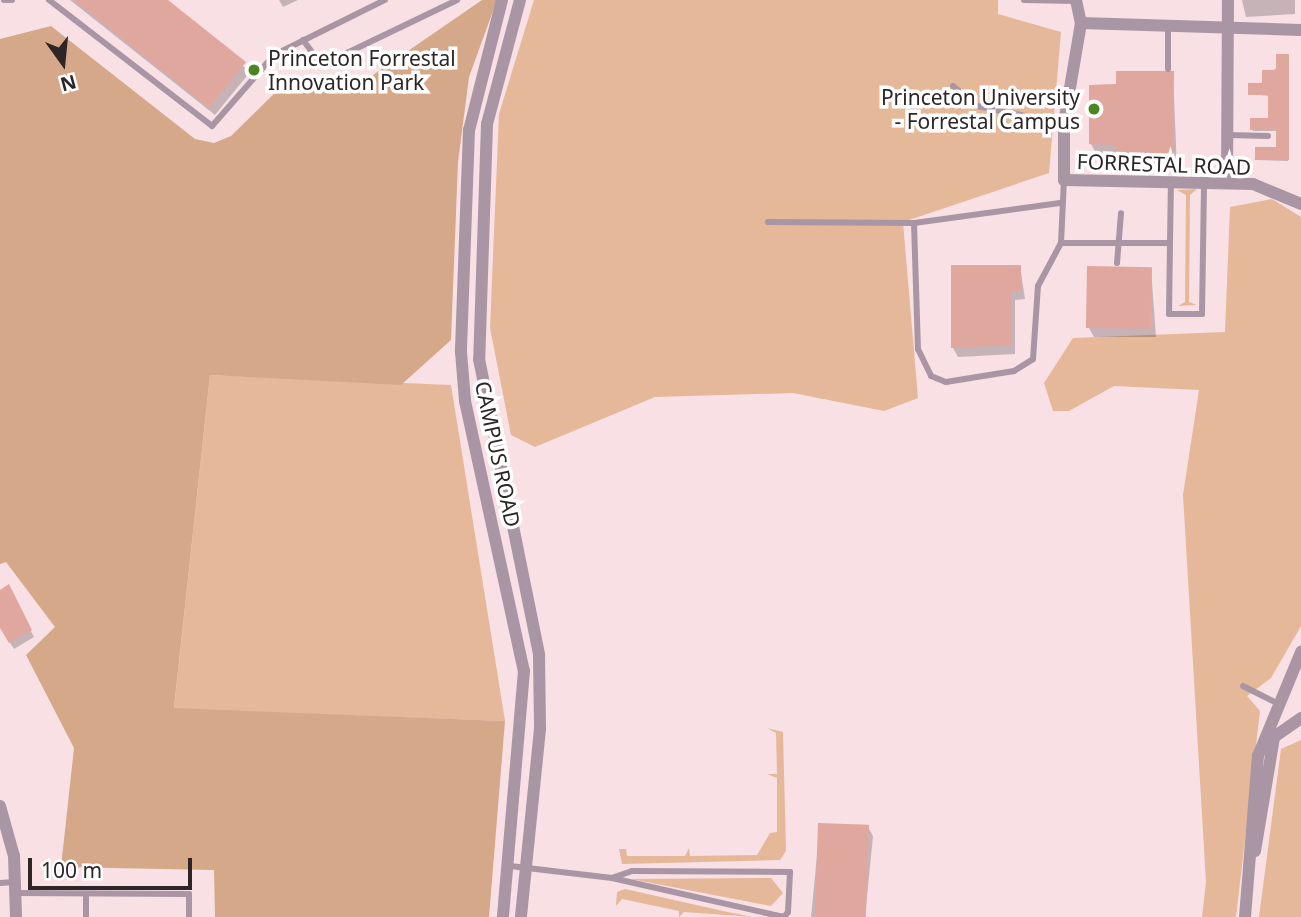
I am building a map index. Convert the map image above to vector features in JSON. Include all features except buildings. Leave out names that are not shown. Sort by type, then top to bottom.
[{"type":"street","name":"CAMPUS ROAD","points":[[502,0],[469,130],[461,352],[465,401],[524,671],[510,866],[503,917]]},
{"type":"street","name":"CAMPUS ROAD","points":[[520,0],[487,124],[479,359],[539,655],[540,729],[521,917]]},
{"type":"street","points":[[1227,183],[1228,0]]},
{"type":"street","points":[[1064,180],[1064,124],[1081,23],[1076,1]]},
{"type":"street","points":[[1081,23],[1301,30]]},
{"type":"street","name":"FORRESTAL ROAD","points":[[1064,180],[1227,183],[1277,189],[1301,204]]},
{"type":"street","points":[[1245,917],[1255,775],[1267,725],[1280,704],[1301,652]]},
{"type":"street","points":[[1245,917],[1268,756],[1279,729],[1301,717],[1280,704]]},
{"type":"street","points":[[0,806],[15,887],[16,917]]},
{"type":"lane","points":[[4,0],[12,0]]},
{"type":"lane","points":[[50,0],[212,126],[268,60],[385,0]]},
{"type":"lane","points":[[303,40],[323,65],[457,0]]},
{"type":"lane","points":[[1024,0],[1076,1]]},
{"type":"lane","points":[[1168,26],[1168,69]]},
{"type":"lane","points":[[953,86],[977,106],[1064,124]]},
{"type":"lane","points":[[1227,135],[1268,136]]},
{"type":"lane","points":[[914,223],[918,349],[931,376],[946,382],[1013,371],[1033,359],[1038,286],[1061,243],[1060,203],[1064,180]]},
{"type":"lane","points":[[1171,182],[1169,314],[1202,314],[1204,183]]},
{"type":"lane","points":[[768,222],[914,223],[1060,203]]},
{"type":"lane","points":[[1117,263],[1121,213]]},
{"type":"lane","points":[[1061,243],[1170,243]]},
{"type":"lane","points":[[1243,687],[1280,704]]},
{"type":"lane","points":[[510,866],[612,878],[784,917],[790,872],[632,871],[612,878]]},
{"type":"lane","points":[[0,883],[86,894],[189,894],[189,917]]},
{"type":"lane","points":[[86,894],[86,917]]},
{"type":"shaded area","points":[[482,0],[497,0],[469,77],[458,162],[451,340],[401,385],[210,375],[174,708],[505,721],[489,917],[215,917],[214,870],[61,867],[74,748],[26,655],[55,627],[6,562],[0,564],[0,39],[51,26],[195,139],[214,143],[231,136],[286,82],[360,84]]},
{"type":"shaded area","points":[[534,0],[998,0],[998,14],[1061,32],[1049,173],[903,222],[918,398],[884,411],[793,393],[655,397],[535,447],[511,435],[490,328],[499,114]]},
{"type":"shaded area","points":[[1197,189],[1190,195],[1189,302],[1197,305],[1178,306],[1185,302],[1186,195],[1177,190]]},
{"type":"shaded area","points":[[1272,199],[1301,217],[1301,626],[1271,678],[1247,696],[1260,711],[1236,917],[1202,917],[1206,882],[1183,495],[1199,390],[1114,386],[1069,411],[1053,411],[1044,383],[1073,338],[1225,332],[1230,207]]},
{"type":"shaded area","points":[[210,375],[451,385],[505,721],[174,709]]},
{"type":"shaded area","points":[[767,728],[783,732],[786,851],[780,860],[622,864],[619,849],[626,849],[627,856],[685,856],[689,848],[690,856],[757,855],[770,833],[777,832],[777,778],[767,774],[777,774],[776,733]]},
{"type":"shaded area","points":[[1301,740],[1301,917],[1259,917],[1281,749]]},
{"type":"shaded area","points":[[771,878],[783,893],[771,906],[631,879]]},
{"type":"shaded area","points":[[625,889],[753,917],[684,912],[679,917],[679,911],[622,899],[616,906],[617,892]]},
{"type":"place","name":"Princeton Forrestal Innovation Park","points":[[254,70]]},
{"type":"place","name":"Princeton University - Forrestal Campus","points":[[1094,109]]}]
